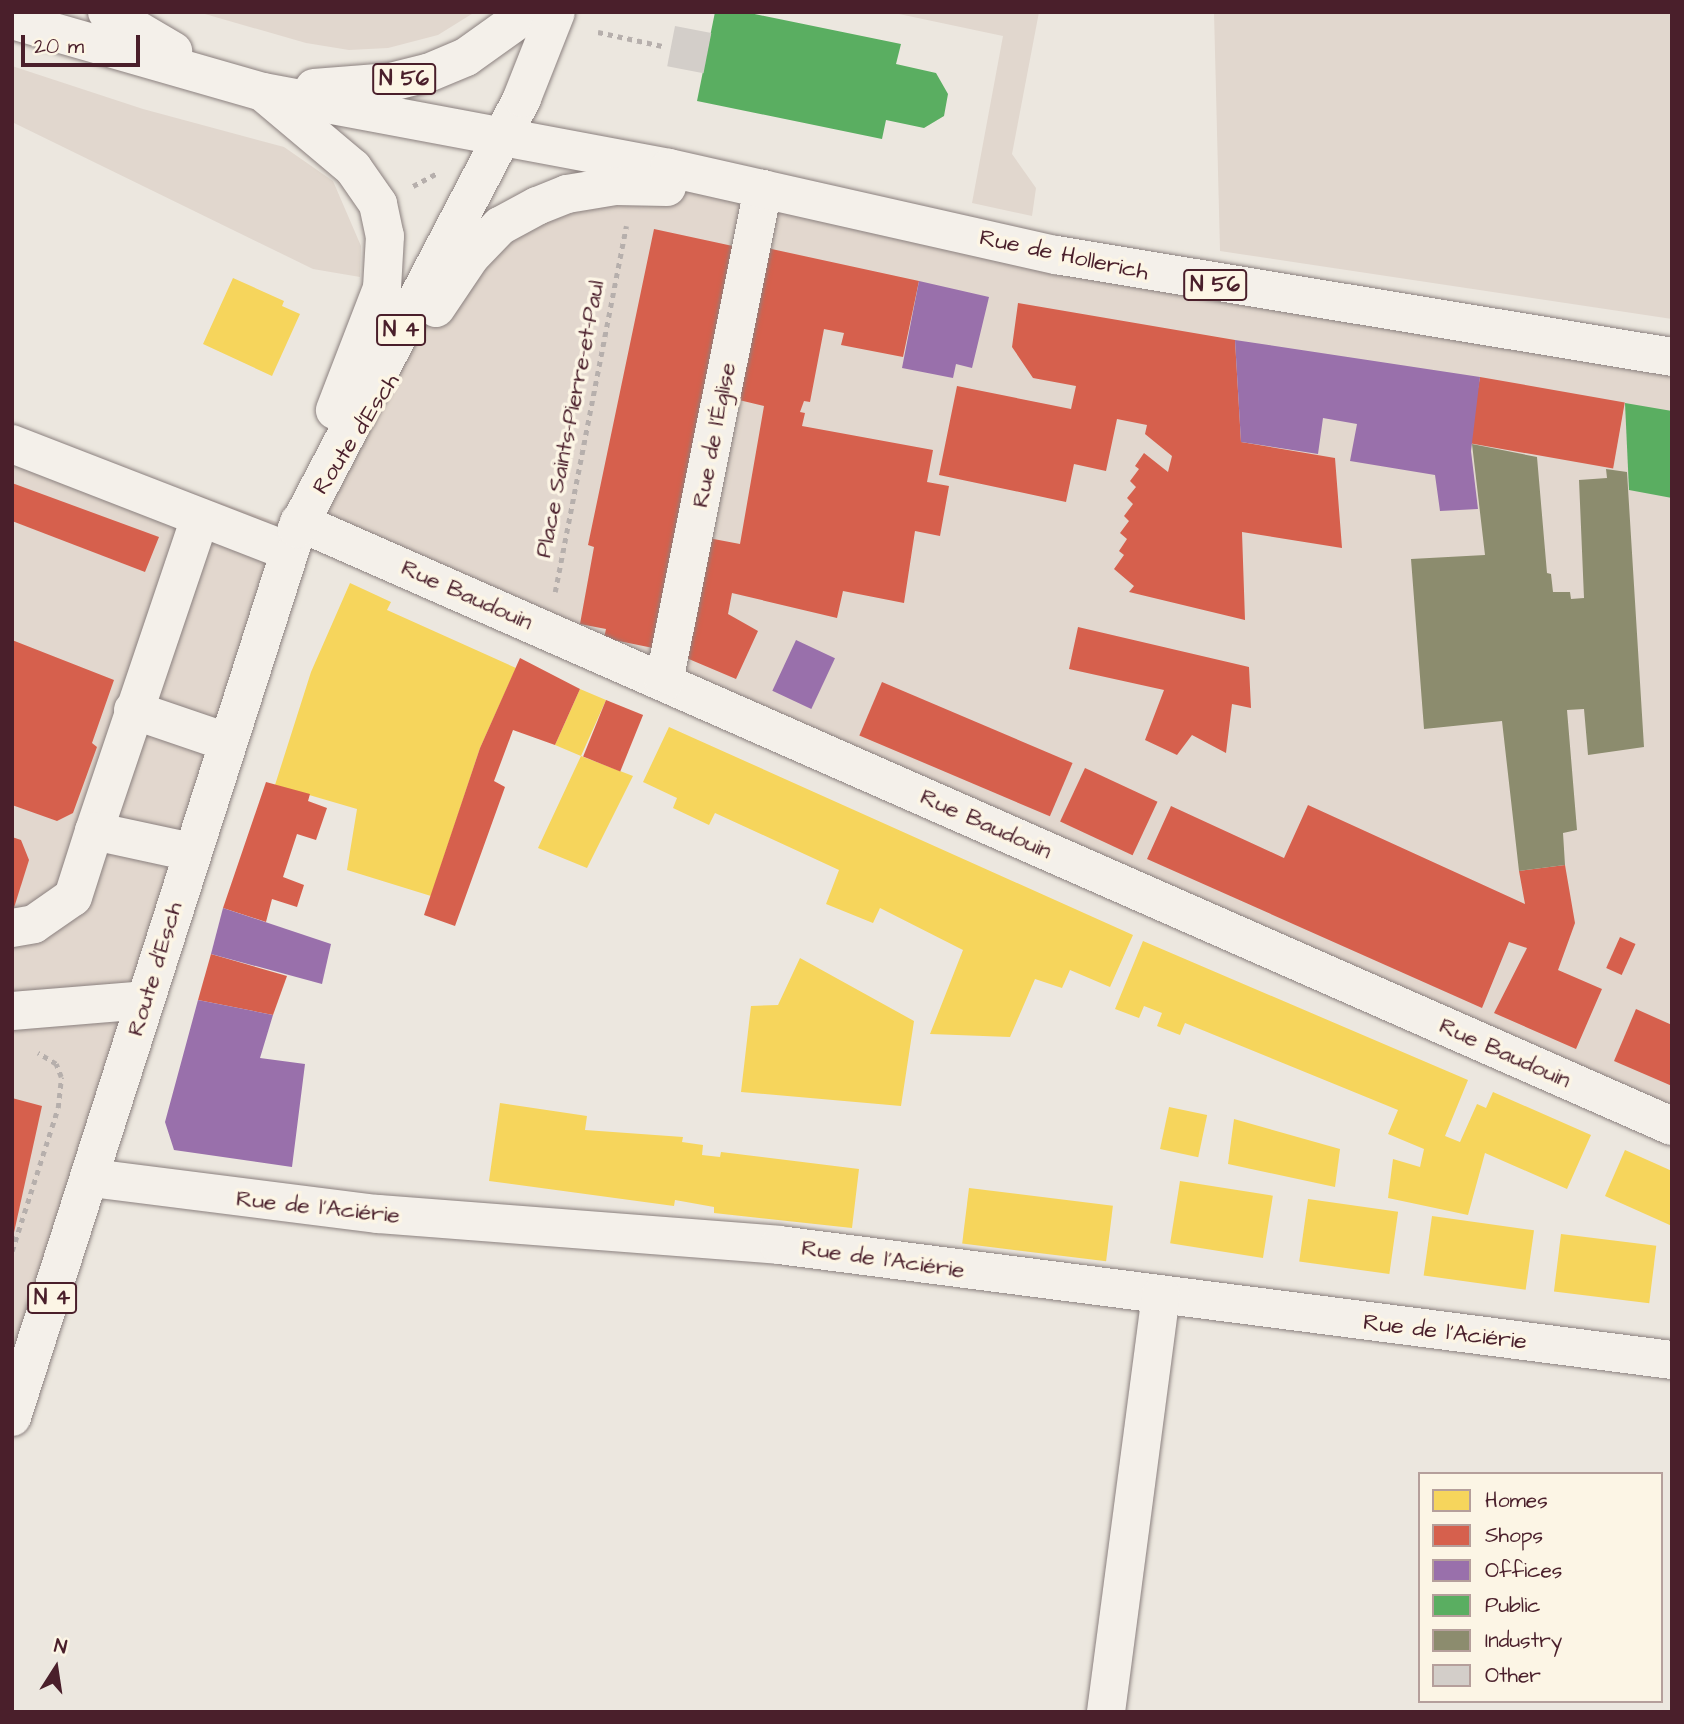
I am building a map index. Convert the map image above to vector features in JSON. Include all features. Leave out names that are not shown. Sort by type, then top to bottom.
[{"type":"main road","points":[[107,12],[149,40],[263,92]]},
{"type":"main road","name":"N 56","points":[[263,92],[391,82],[428,73],[466,57],[528,12]]},
{"type":"main road","name":"Route d'Esch","points":[[12,1417],[92,1178],[191,852],[294,537],[522,98],[556,12]]},
{"type":"main road","name":"N 56","points":[[12,20],[263,92],[501,137]]},
{"type":"main road","name":"N 4","points":[[263,92],[353,168],[378,204],[384,236],[382,288],[319,451],[294,537]]},
{"type":"main road","name":"Rue de Hollerich","points":[[501,137],[763,189],[1185,280],[1672,357]]},
{"type":"main road","name":"Route d'Esch","points":[[294,537],[450,287],[500,226],[567,194],[615,186],[763,189]]},
{"type":"main road","name":"Rue de l'Église","points":[[664,682],[763,189]]},
{"type":"main road","points":[[12,444],[195,532]]},
{"type":"main road","points":[[12,470],[173,530],[195,532]]},
{"type":"main road","points":[[12,928],[34,925],[73,897],[133,710],[195,532]]},
{"type":"main road","name":"Rue Baudouin","points":[[195,532],[294,537],[547,631],[1672,1126]]},
{"type":"main road","points":[[133,710],[227,742]]},
{"type":"main road","points":[[94,831],[191,852]]},
{"type":"main road","points":[[12,1011],[145,1000]]},
{"type":"main road","name":"Rue de l'Aciérie","points":[[92,1178],[377,1214],[779,1245],[1672,1360]]},
{"type":"main road","points":[[1105,1712],[1161,1296]]},
{"type":"path","points":[[598,32],[663,46]]},
{"type":"path","name":"Place Saints-Pierre-et-Paul","points":[[547,631],[628,215]]},
{"type":"path","points":[[12,1251],[58,1108],[61,1077],[56,1064],[38,1054]]},
{"type":"shaded area","points":[[198,12],[475,12],[438,35],[388,48],[349,50],[306,43]]},
{"type":"shaded area","points":[[1039,12],[1012,154],[1036,188],[1032,216],[972,203],[1003,36],[899,14]]},
{"type":"shaded area","points":[[1214,12],[1672,12],[1672,319],[1220,251]]},
{"type":"shaded area","points":[[12,66],[143,109],[284,147],[333,181],[361,246],[360,277],[313,269],[12,122]]},
{"type":"shaded area","points":[[763,189],[1672,357],[1672,1126],[299,522],[450,287],[567,194]]},
{"type":"shaded area","points":[[12,431],[297,529],[12,1417]]},
{"type":"building: Homes","points":[[233,278],[284,301],[282,306],[300,314],[272,376],[203,344]]},
{"type":"building: Homes","points":[[350,583],[391,602],[387,610],[516,668],[480,748],[431,896],[347,870],[357,809],[275,785],[311,672]]},
{"type":"building: Homes","points":[[580,689],[606,700],[581,756],[555,745]]},
{"type":"building: Homes","points":[[669,727],[1133,935],[1110,987],[1070,970],[1062,988],[1035,979],[1010,1037],[930,1034],[963,950],[880,908],[873,923],[826,904],[839,870],[715,813],[709,825],[673,808],[677,798],[643,782]]},
{"type":"building: Homes","points":[[581,756],[633,776],[587,868],[538,848]]},
{"type":"building: Homes","points":[[1143,941],[1468,1080],[1445,1136],[1460,1142],[1477,1104],[1486,1108],[1493,1092],[1591,1135],[1567,1189],[1485,1153],[1468,1215],[1388,1198],[1393,1159],[1420,1167],[1424,1149],[1388,1134],[1398,1110],[1185,1023],[1180,1035],[1157,1026],[1162,1013],[1144,1006],[1139,1018],[1115,1009]]},
{"type":"building: Homes","points":[[800,958],[914,1021],[901,1106],[741,1092],[751,1006],[778,1005]]},
{"type":"building: Homes","points":[[500,1103],[587,1116],[585,1130],[683,1137],[682,1142],[703,1145],[702,1155],[720,1157],[721,1152],[859,1169],[852,1228],[714,1213],[714,1207],[675,1200],[674,1206],[489,1181]]},
{"type":"building: Homes","points":[[1169,1107],[1207,1115],[1198,1157],[1160,1149]]},
{"type":"building: Homes","points":[[1234,1119],[1340,1149],[1335,1187],[1228,1164]]},
{"type":"building: Homes","points":[[1625,1150],[1672,1171],[1672,1226],[1605,1196]]},
{"type":"building: Homes","points":[[1180,1181],[1273,1196],[1263,1258],[1170,1243]]},
{"type":"building: Homes","points":[[969,1188],[1113,1206],[1106,1261],[962,1244]]},
{"type":"building: Homes","points":[[1308,1199],[1398,1212],[1389,1274],[1299,1261]]},
{"type":"building: Homes","points":[[1432,1216],[1534,1230],[1526,1290],[1424,1275]]},
{"type":"building: Homes","points":[[1561,1234],[1656,1246],[1649,1303],[1554,1292]]},
{"type":"building: Shops","points":[[654,229],[742,248],[658,649],[604,638],[606,629],[580,624],[594,547],[588,545]]},
{"type":"building: Shops","points":[[767,248],[919,281],[903,357],[841,345],[844,333],[824,329],[810,402],[804,401],[800,412],[805,413],[802,426],[933,450],[927,482],[949,486],[940,536],[915,531],[904,603],[843,591],[837,618],[732,593],[728,614],[758,631],[736,679],[677,654],[703,537],[740,544],[764,406],[739,400]]},
{"type":"building: Shops","points":[[1018,303],[1235,340],[1241,442],[1335,458],[1342,548],[1242,532],[1245,620],[1129,592],[1134,586],[1114,569],[1124,555],[1119,551],[1127,539],[1120,533],[1129,521],[1124,516],[1133,504],[1127,498],[1136,487],[1130,481],[1139,469],[1135,466],[1144,453],[1168,472],[1172,456],[1145,434],[1147,425],[1117,419],[1106,471],[1074,464],[1066,502],[939,475],[957,386],[1071,409],[1076,386],[1033,378],[1012,347]]},
{"type":"building: Shops","points":[[1480,377],[1625,403],[1613,469],[1468,443]]},
{"type":"building: Shops","points":[[12,483],[159,537],[145,572],[12,521]]},
{"type":"building: Shops","points":[[1078,627],[1249,667],[1251,708],[1232,704],[1226,753],[1192,735],[1177,755],[1145,740],[1164,690],[1069,669]]},
{"type":"building: Shops","points":[[12,640],[114,680],[92,743],[97,747],[73,813],[57,821],[12,805]]},
{"type":"building: Shops","points":[[520,658],[580,689],[555,745],[513,730],[494,781],[505,787],[455,926],[424,915],[480,748]]},
{"type":"building: Shops","points":[[882,682],[1073,763],[1050,816],[859,735]]},
{"type":"building: Shops","points":[[606,700],[643,715],[620,772],[583,757]]},
{"type":"building: Shops","points":[[1085,768],[1158,802],[1133,855],[1060,821]]},
{"type":"building: Shops","points":[[266,782],[310,794],[308,801],[327,808],[316,840],[297,834],[283,877],[304,885],[297,907],[272,899],[266,922],[223,908]]},
{"type":"building: Shops","points":[[1308,805],[1525,904],[1519,871],[1565,865],[1575,923],[1558,970],[1602,989],[1576,1049],[1494,1013],[1527,948],[1509,942],[1482,1008],[1147,859],[1171,806],[1284,858]]},
{"type":"building: Shops","points":[[12,837],[21,840],[29,860],[13,911]]},
{"type":"building: Shops","points":[[1620,937],[1636,944],[1622,975],[1606,968]]},
{"type":"building: Shops","points":[[211,954],[287,976],[273,1015],[198,1000]]},
{"type":"building: Shops","points":[[1636,1009],[1672,1025],[1672,1086],[1614,1061]]},
{"type":"building: Shops","points":[[12,1098],[42,1106],[13,1237],[12,1237]]},
{"type":"building: Offices","points":[[919,281],[989,297],[972,368],[956,364],[953,378],[902,368]]},
{"type":"building: Offices","points":[[1235,340],[1480,377],[1471,451],[1478,509],[1440,511],[1435,475],[1350,461],[1357,424],[1323,418],[1318,454],[1241,442]]},
{"type":"building: Offices","points":[[796,640],[835,658],[811,709],[772,691]]},
{"type":"building: Offices","points":[[223,908],[331,944],[322,984],[211,954]]},
{"type":"building: Offices","points":[[198,1000],[273,1015],[260,1058],[305,1064],[292,1167],[174,1150],[165,1122]]},
{"type":"building: Public","points":[[715,12],[745,12],[901,44],[896,64],[936,73],[948,94],[944,116],[924,128],[886,120],[882,139],[697,101]]},
{"type":"building: Public","points":[[1625,403],[1672,411],[1672,498],[1629,490]]},
{"type":"building: Industry","points":[[1472,444],[1537,457],[1547,573],[1551,574],[1553,592],[1570,592],[1571,599],[1584,598],[1579,480],[1607,478],[1606,469],[1627,472],[1644,747],[1588,755],[1584,709],[1567,710],[1577,830],[1563,833],[1565,865],[1519,871],[1502,721],[1424,729],[1411,559],[1485,555]]},
{"type":"building: Other","points":[[675,26],[711,33],[703,73],[667,66]]}]
